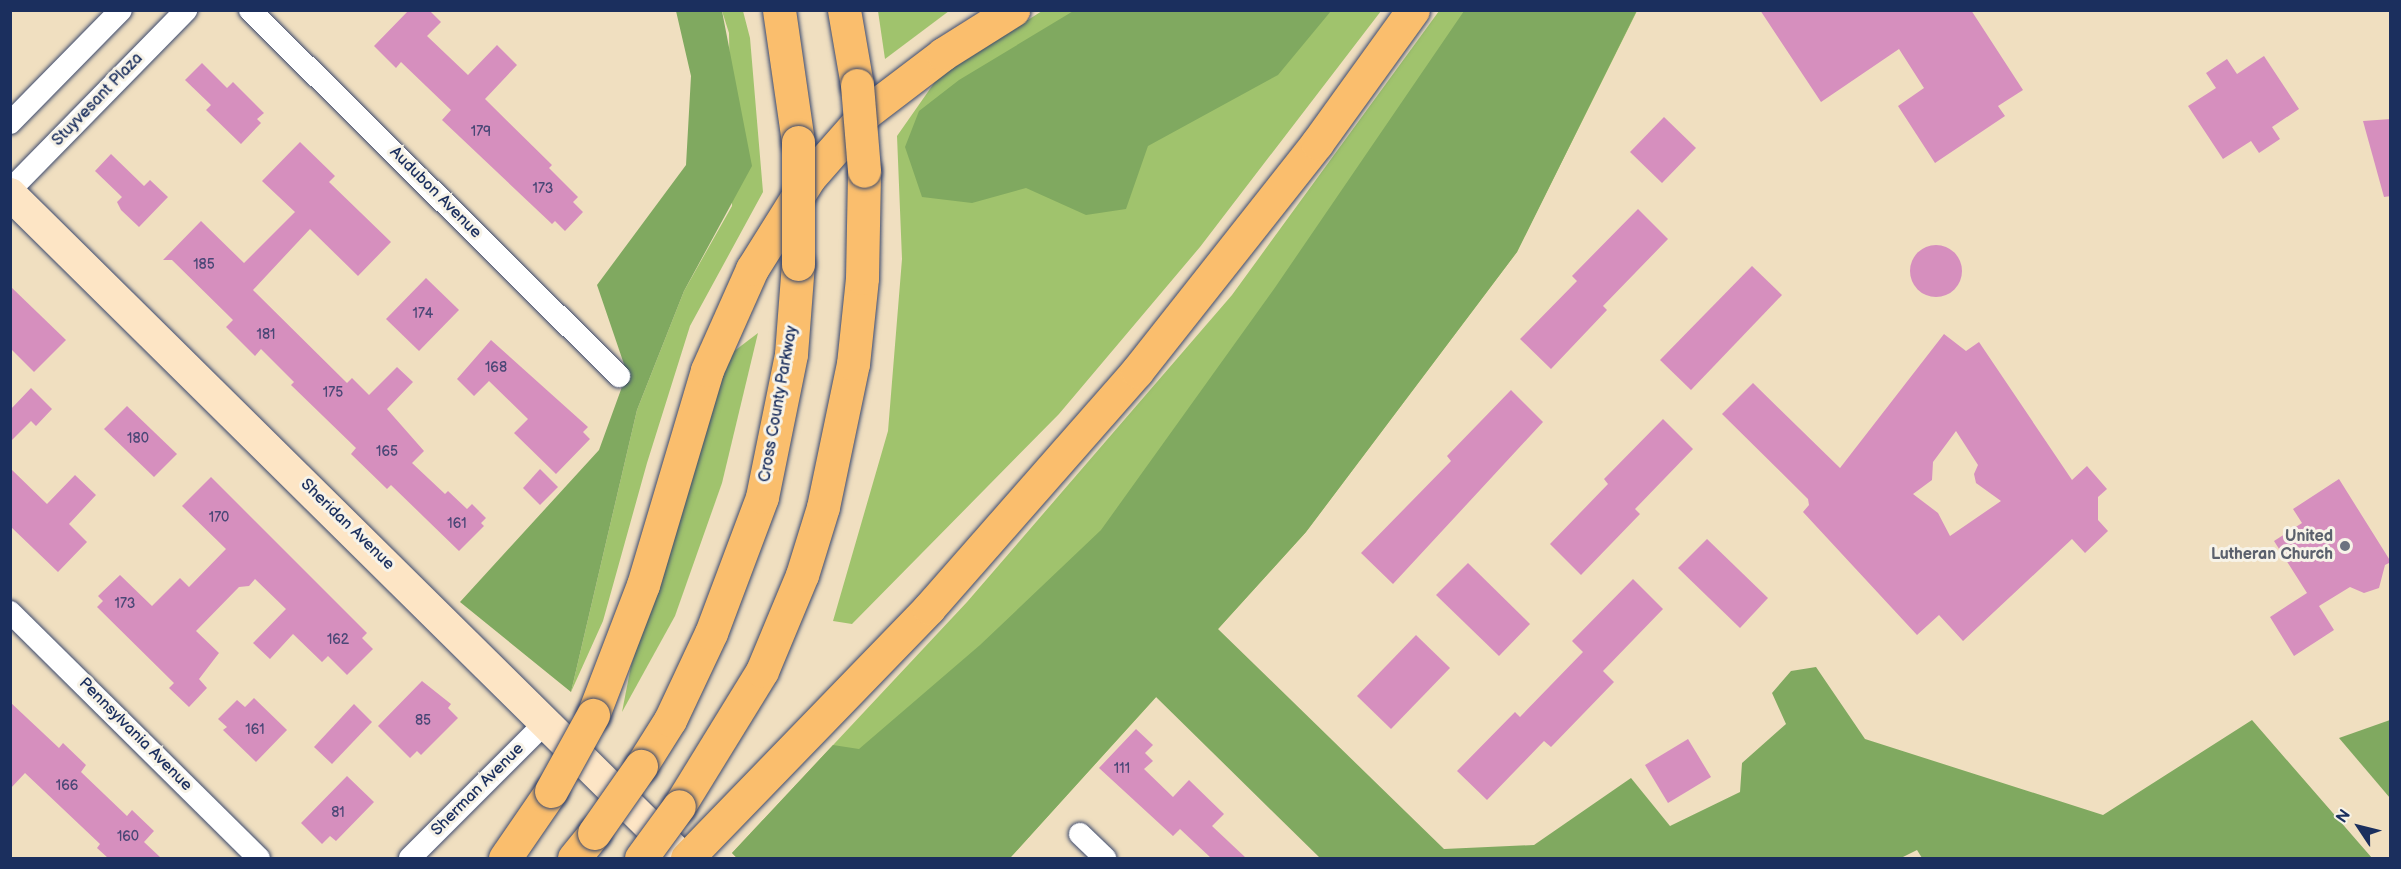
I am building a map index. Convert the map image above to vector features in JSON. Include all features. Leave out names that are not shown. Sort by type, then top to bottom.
[{"type":"highway","name":"Cross County Parkway","points":[[584,846],[641,766],[670,720],[711,633],[762,497],[790,364],[798,264],[798,142],[779,10]]},
{"type":"highway","points":[[640,858],[679,806],[762,671],[802,575],[823,507],[854,354],[862,268],[864,171],[857,85],[844,10]]},
{"type":"highway","points":[[505,858],[551,791],[593,715],[643,585],[707,370],[752,268],[809,178],[867,112],[943,54],[1013,10]]},
{"type":"highway","points":[[687,858],[711,836],[929,608],[1137,371],[1317,142],[1413,10]]},
{"type":"street","points":[[10,123],[122,10]]},
{"type":"street","name":"Stuyvesant Plaza","points":[[10,192],[186,10]]},
{"type":"street","name":"Audubon Avenue","points":[[250,10],[619,376]]},
{"type":"street","name":"Sheridan Avenue","points":[[10,192],[682,858]]},
{"type":"street","name":"Pennsylvania Avenue","points":[[10,612],[259,858]]},
{"type":"street","name":"Sherman Avenue","points":[[410,858],[546,722]]},
{"type":"street","points":[[1080,834],[1105,858]]},
{"type":"green space","points":[[878,10],[949,11],[885,59]]},
{"type":"green space","points":[[1075,10],[1331,11],[1278,75],[1148,146],[1126,209],[1086,215],[1026,188],[972,203],[922,197],[905,147],[919,111],[959,80]]},
{"type":"green space","points":[[1637,10],[1517,252],[1306,532],[1218,629],[1444,849],[1534,845],[1631,778],[1670,826],[1740,792],[1742,763],[1786,724],[1772,693],[1791,671],[1816,667],[1865,739],[2103,815],[2252,720],[2372,858],[1922,858],[1917,850],[1901,858],[1320,858],[1156,697],[1010,858],[737,858],[732,853],[833,745],[859,749],[980,645],[1101,530],[1274,289],[1464,11]]},
{"type":"green space","points":[[676,11],[722,11],[752,166],[684,291],[637,410],[571,692],[460,602],[599,450],[627,373],[597,285],[686,165],[691,76]]},
{"type":"green space","points":[[722,11],[743,11],[750,38],[763,192],[690,326],[647,463],[603,621],[571,692],[637,410],[684,291],[732,206],[729,33]]},
{"type":"green space","points":[[1042,11],[1381,11],[1200,247],[1059,414],[852,624],[833,621],[888,431],[902,259],[897,136],[939,76]]},
{"type":"green space","points":[[1439,11],[1637,11],[1517,252],[1306,532],[1010,858],[737,858],[732,853],[967,602],[1232,295]]},
{"type":"green space","points":[[758,333],[722,483],[675,616],[622,712],[631,666],[729,355]]},
{"type":"green space","points":[[2390,720],[2390,798],[2339,738]]},
{"type":"building","points":[[409,10],[429,10],[441,22],[427,36],[468,75],[497,45],[517,65],[485,99],[552,165],[549,168],[578,197],[573,202],[583,212],[565,231],[555,221],[552,224],[442,120],[451,110],[401,62],[396,68],[374,46]]},
{"type":"building","points":[[1760,10],[1971,10],[2023,90],[1998,106],[2005,116],[1935,163],[1898,106],[1924,88],[1899,49],[1821,102]]},
{"type":"building","points":[[2264,56],[2299,109],[2272,127],[2280,139],[2259,153],[2251,141],[2223,159],[2188,106],[2216,88],[2206,73],[2227,59],[2237,74]]},
{"type":"building","points":[[202,63],[227,88],[233,82],[264,113],[257,119],[261,123],[241,144],[206,110],[211,105],[185,80]]},
{"type":"building","points":[[1664,117],[1696,148],[1662,183],[1630,152]]},
{"type":"building","points":[[2391,119],[2391,196],[2384,197],[2363,121]]},
{"type":"building","points":[[300,142],[335,176],[329,182],[391,242],[358,276],[310,229],[253,290],[347,383],[352,378],[369,395],[397,367],[413,382],[387,409],[424,451],[412,463],[445,494],[448,491],[467,509],[472,504],[486,518],[481,523],[484,526],[459,551],[391,485],[387,489],[351,454],[356,448],[291,385],[294,382],[261,349],[255,356],[226,327],[233,320],[172,260],[163,260],[201,221],[244,263],[295,212],[262,181]]},
{"type":"building","points":[[111,154],[144,186],[150,180],[168,197],[139,227],[121,210],[117,202],[122,197],[95,171]]},
{"type":"building","points":[[1638,209],[1668,239],[1603,306],[1607,310],[1551,369],[1520,339],[1577,281],[1572,276]]},
{"type":"building","points":[[1936,245],[1950,249],[1958,257],[1962,271],[1958,285],[1950,293],[1936,297],[1922,293],[1914,285],[1910,271],[1914,257],[1922,249]]},
{"type":"building","points":[[1752,266],[1782,295],[1691,390],[1660,360]]},
{"type":"building","points":[[426,278],[459,310],[419,351],[386,319]]},
{"type":"building","points":[[10,286],[66,340],[34,372],[10,348]]},
{"type":"building","points":[[1944,334],[1966,351],[1979,342],[2072,480],[2087,466],[2107,489],[2098,497],[2098,520],[2108,531],[2085,553],[2072,539],[1963,641],[1939,615],[1917,635],[1803,512],[1809,505],[1808,499],[1722,414],[1753,383],[1840,468]],"holes":[[[1956,431],[1978,465],[1974,474],[1976,483],[2001,501],[1950,536],[1938,513],[1913,494],[1932,480],[1933,462]]]},
{"type":"building","points":[[491,340],[588,427],[583,432],[590,439],[556,474],[514,433],[528,419],[489,381],[474,396],[457,379]]},
{"type":"building","points":[[31,388],[52,409],[36,426],[31,421],[10,442],[10,410]]},
{"type":"building","points":[[1511,390],[1543,422],[1393,584],[1361,553],[1451,461],[1447,456]]},
{"type":"building","points":[[127,406],[177,454],[154,477],[104,429]]},
{"type":"building","points":[[1663,419],[1693,449],[1635,509],[1640,514],[1581,575],[1550,544],[1608,484],[1604,479]]},
{"type":"building","points":[[10,468],[47,504],[75,475],[96,495],[69,524],[87,542],[58,572],[10,526]]},
{"type":"building","points":[[540,469],[558,487],[540,505],[523,488]]},
{"type":"building","points":[[211,477],[367,633],[362,638],[373,649],[347,675],[328,656],[322,662],[293,634],[270,659],[253,643],[286,609],[255,579],[249,586],[239,587],[196,631],[219,653],[199,679],[207,688],[189,707],[169,688],[174,683],[97,607],[103,601],[98,596],[120,575],[152,606],[180,578],[189,587],[226,549],[182,506]]},
{"type":"building","points":[[2339,479],[2391,562],[2385,565],[2379,588],[2364,593],[2350,587],[2319,606],[2334,630],[2294,656],[2270,617],[2307,593],[2274,541],[2302,523],[2293,509]]},
{"type":"building","points":[[1707,539],[1768,598],[1740,628],[1678,568]]},
{"type":"building","points":[[1468,563],[1530,624],[1499,656],[1436,595]]},
{"type":"building","points":[[1633,579],[1663,609],[1603,671],[1614,682],[1551,747],[1544,741],[1487,800],[1457,771],[1515,712],[1520,717],[1583,652],[1572,641]]},
{"type":"building","points":[[1416,635],[1450,668],[1391,729],[1357,696]]},
{"type":"building","points":[[422,681],[451,704],[448,708],[458,718],[421,755],[417,751],[410,758],[378,726]]},
{"type":"building","points":[[254,698],[287,730],[256,762],[223,730],[227,727],[218,719],[237,700],[245,707]]},
{"type":"building","points":[[10,702],[59,748],[63,743],[86,765],[81,772],[127,816],[132,810],[154,831],[144,842],[161,858],[108,858],[97,848],[100,844],[25,773],[10,789]]},
{"type":"building","points":[[354,704],[372,722],[332,764],[314,747]]},
{"type":"building","points":[[1136,729],[1153,745],[1145,753],[1153,761],[1144,769],[1173,797],[1189,780],[1224,814],[1212,826],[1246,858],[1211,858],[1180,829],[1173,836],[1099,768]]},
{"type":"building","points":[[1688,739],[1711,777],[1668,803],[1645,765]]},
{"type":"building","points":[[347,776],[374,802],[336,841],[330,836],[322,844],[301,823]]},
{"type":"place","name":"United Lutheran Church","points":[[2345,546]]}]
